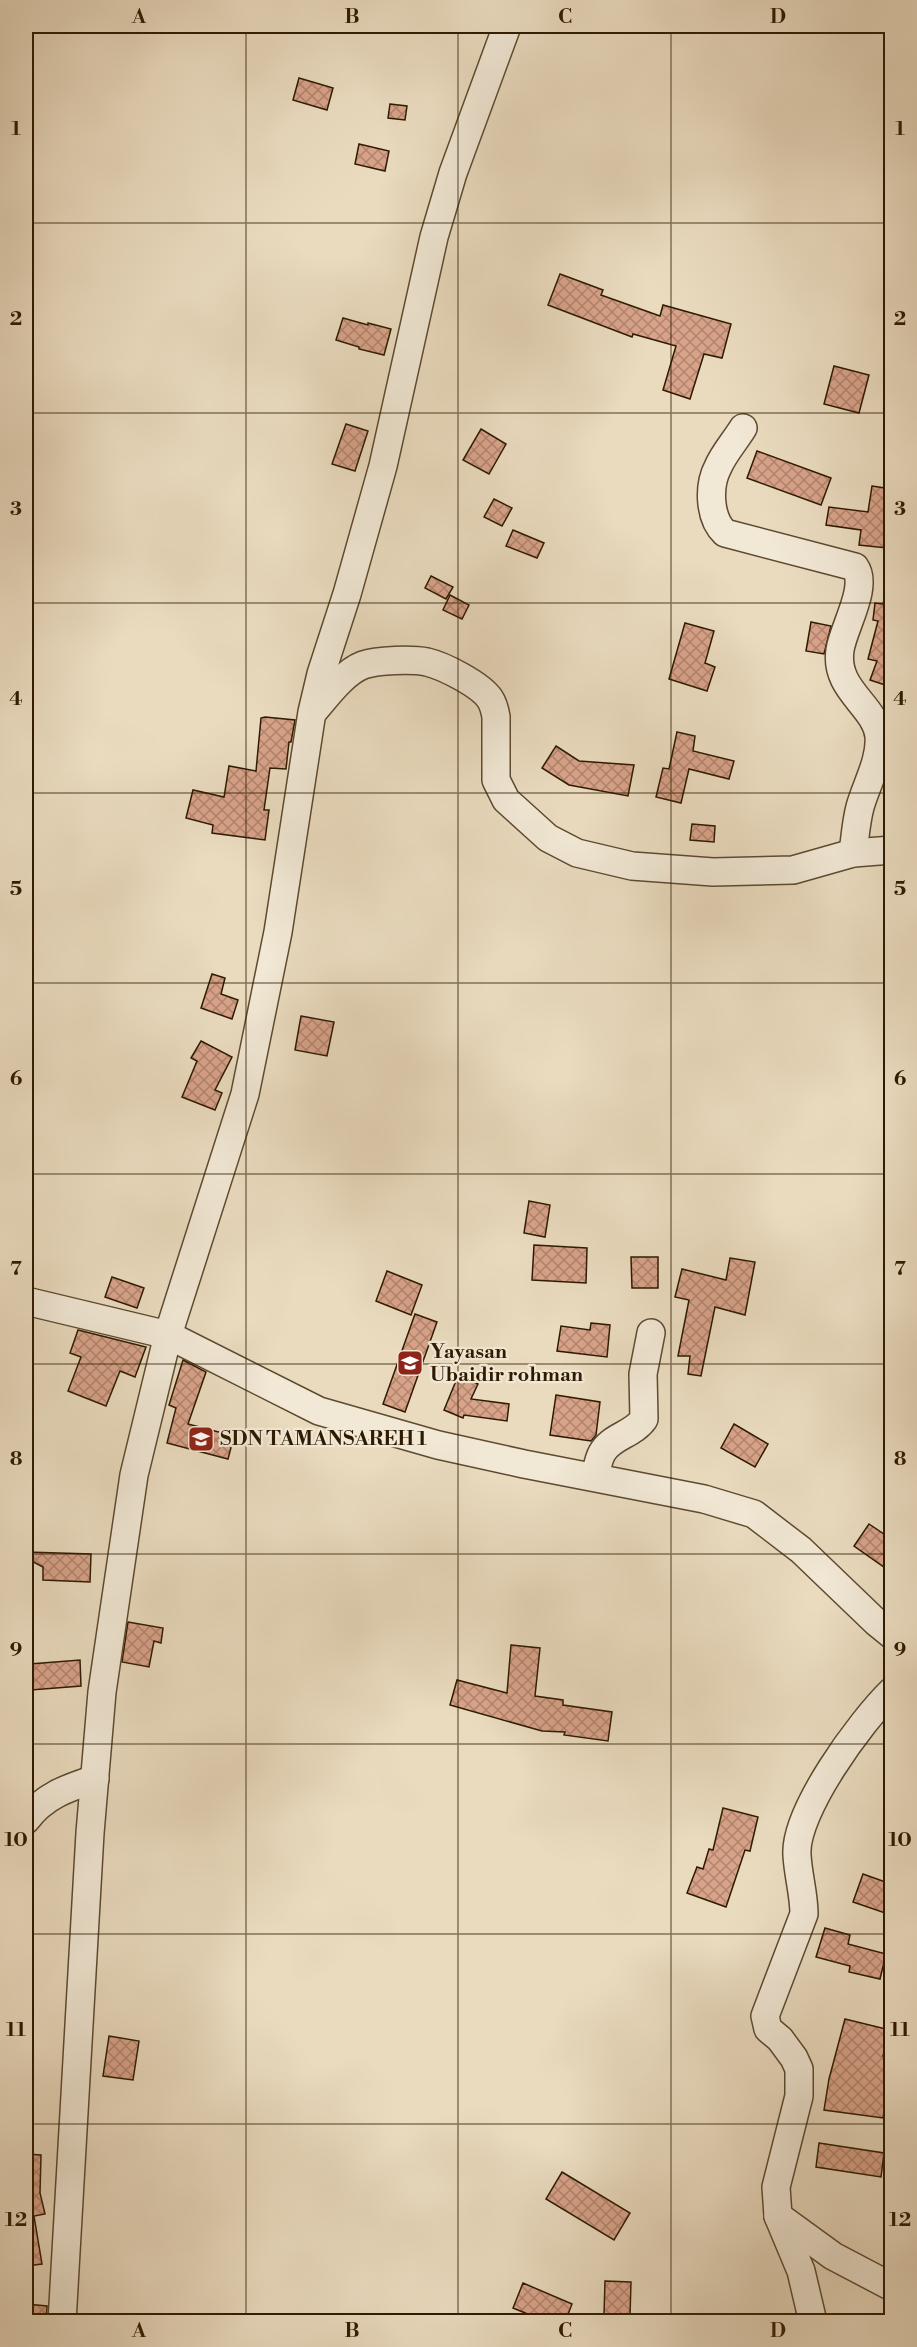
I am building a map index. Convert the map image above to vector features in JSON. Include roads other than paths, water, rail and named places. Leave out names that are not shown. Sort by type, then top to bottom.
[{"type":"street","points":[[62,2322],[68,2187],[102,1692],[134,1475],[168,1335],[245,1094],[278,932],[312,712],[321,674],[347,594],[383,466],[434,237],[453,173],[507,26]]},
{"type":"street","points":[[743,428],[717,468],[712,488],[712,503],[720,528],[725,533],[855,567],[859,573],[859,589],[840,649],[839,664],[849,687],[875,723],[879,738],[875,762],[860,808],[854,853]]},
{"type":"street","points":[[312,712],[351,672],[364,664],[404,660],[428,662],[462,678],[490,698],[496,717],[496,780],[506,800],[548,838],[577,853],[632,866],[713,872],[793,870],[854,853],[891,850]]},
{"type":"street","points":[[26,1301],[168,1335],[319,1411],[438,1445],[704,1499],[754,1514],[801,1551],[891,1635]]},
{"type":"street","points":[[595,1477],[601,1454],[609,1444],[635,1429],[644,1419],[643,1374],[651,1333]]},
{"type":"street","points":[[813,2322],[801,2271],[778,2216],[776,2187],[799,2096],[799,2069],[780,2039],[768,2029],[765,2016],[804,1914],[804,1897],[797,1854],[802,1822],[840,1754],[891,1691]]},
{"type":"street","points":[[26,1820],[40,1802],[58,1791],[95,1779]]},
{"type":"street","points":[[778,2216],[833,2256],[891,2288]]},
{"type":"place","name":"Yayasan Ubaidir rohman","points":[[410,1363]]},
{"type":"place","name":"SDN TAMANSAREH 1","points":[[201,1439]]}]
